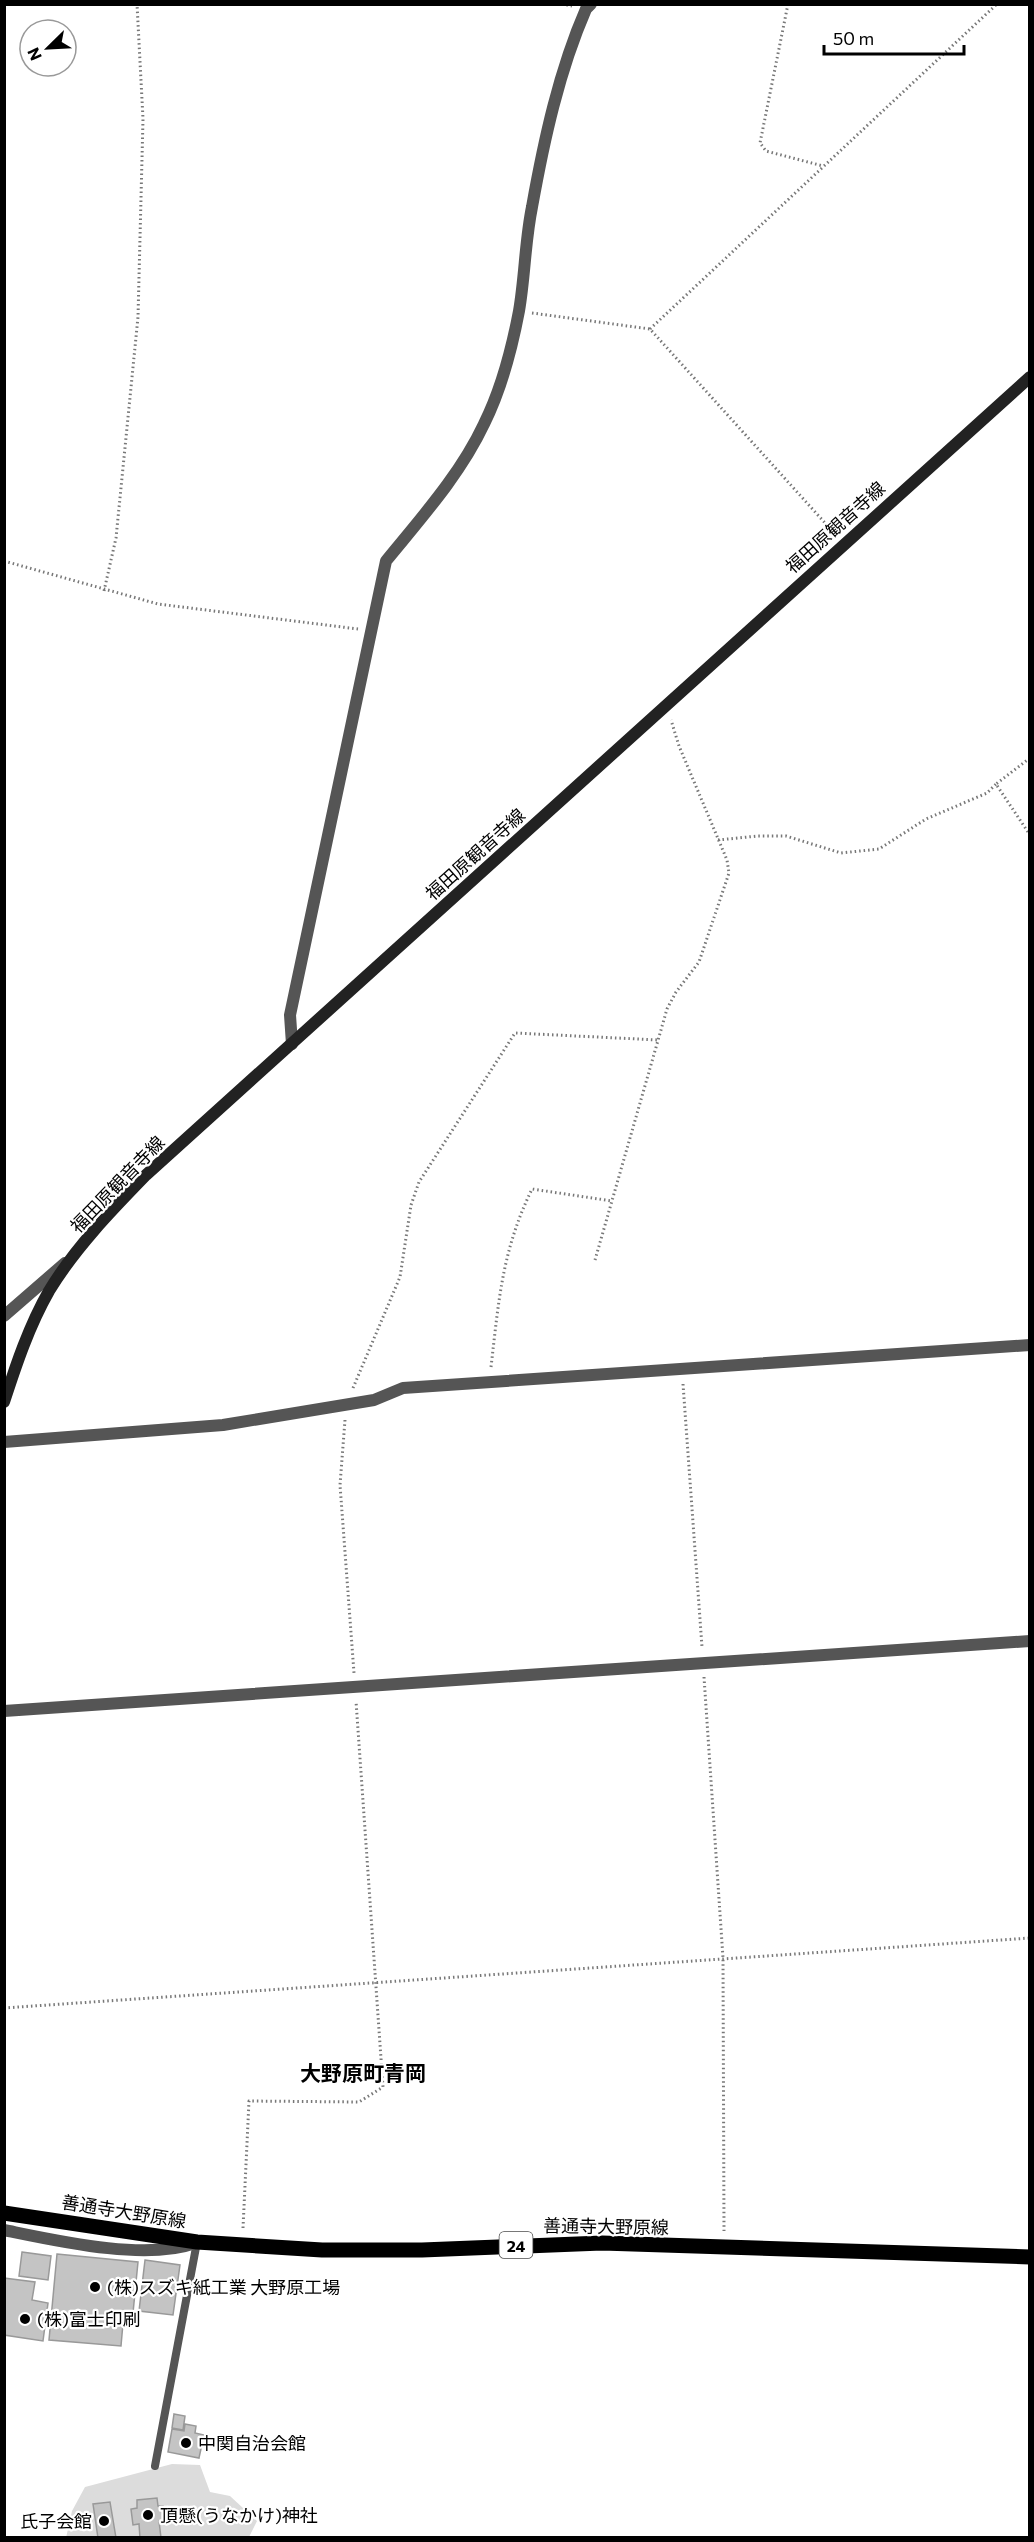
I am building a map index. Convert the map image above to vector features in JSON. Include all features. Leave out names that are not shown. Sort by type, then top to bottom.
[{"type":"main road","name":"福田原観音寺線","points":[[4,1402],[34,1321],[49,1291],[71,1258],[103,1219],[146,1175],[1029,377]]},
{"type":"main road","name":"善通寺大野原線","points":[[4,2213],[197,2242],[322,2250],[422,2250],[602,2243],[1029,2257]]},
{"type":"street","points":[[292,1044],[290,1015],[386,561],[469,452],[500,384],[519,311],[531,208],[565,64],[586,9],[591,4]]},
{"type":"street","points":[[4,1316],[71,1258]]},
{"type":"street","points":[[4,1442],[223,1425],[374,1401],[403,1388],[1029,1345]]},
{"type":"street","points":[[4,1710],[355,1688],[703,1661],[1029,1641]]},
{"type":"street","points":[[4,2230],[59,2241],[119,2248],[176,2250],[197,2242]]},
{"type":"lane","points":[[155,2466],[197,2242]]},
{"type":"path","points":[[104,591],[116,538],[138,317],[142,119],[137,4]]},
{"type":"path","points":[[788,4],[760,143],[766,151],[824,166]]},
{"type":"path","points":[[650,328],[997,4]]},
{"type":"path","points":[[519,311],[650,328],[843,543]]},
{"type":"path","points":[[4,561],[104,591],[158,604],[372,631]]},
{"type":"path","points":[[596,1260],[658,1040],[676,992],[699,962],[729,873],[727,860],[679,746],[667,704]]},
{"type":"path","points":[[718,840],[758,836],[786,837],[841,853],[879,849],[926,819],[987,793],[1029,758]]},
{"type":"path","points":[[996,784],[1029,835]]},
{"type":"path","points":[[242,2245],[249,2101],[359,2102],[384,2087],[374,1982],[340,1485],[345,1406],[400,1277],[411,1205],[419,1182],[515,1033],[658,1040]]},
{"type":"path","points":[[490,1382],[501,1273],[516,1220],[532,1189],[612,1201]]},
{"type":"path","points":[[682,1368],[723,1958],[724,2248]]},
{"type":"path","points":[[4,2008],[1029,1938]]},
{"type":"shaded area","points":[[172,2464],[200,2465],[210,2492],[230,2496],[257,2521],[249,2537],[66,2538],[72,2511],[85,2487]]},
{"type":"building","name":"(株)富士印刷","points":[[22,2252],[51,2256],[48,2280],[19,2276]]},
{"type":"building","name":"(株)スズキ紙工業 大野原工場","points":[[57,2254],[138,2262],[133,2313],[124,2312],[121,2346],[49,2340]]},
{"type":"building","name":"(株)スズキ紙工業 大野原工場","points":[[145,2260],[180,2265],[173,2315],[139,2311]]},
{"type":"building","name":"(株)富士印刷","points":[[4,2278],[35,2282],[32,2300],[48,2303],[43,2341],[4,2335]]},
{"type":"building","points":[[174,2414],[185,2416],[183,2430],[172,2428]]},
{"type":"building","name":"中関自治会館","points":[[185,2424],[196,2426],[195,2433],[204,2435],[199,2458],[168,2452],[172,2429],[184,2431]]},
{"type":"building","name":"頂懸(うなかけ)神社","points":[[157,2498],[158,2506],[163,2506],[164,2521],[159,2521],[161,2538],[140,2538],[139,2524],[133,2525],[131,2509],[137,2508],[137,2500]]},
{"type":"building","name":"氏子会館","points":[[110,2502],[116,2538],[98,2538],[93,2504]]},
{"type":"place","name":"(株)スズキ紙工業 大野原工場","points":[[95,2287]]},
{"type":"place","name":"(株)富士印刷","points":[[25,2319]]},
{"type":"place","name":"中関自治会館","points":[[186,2443]]},
{"type":"place","name":"頂懸(うなかけ)神社","points":[[148,2515]]},
{"type":"place","name":"氏子会館","points":[[104,2521]]},
{"type":"district","name":"大野原町青岡","points":[[363,2072]]}]
